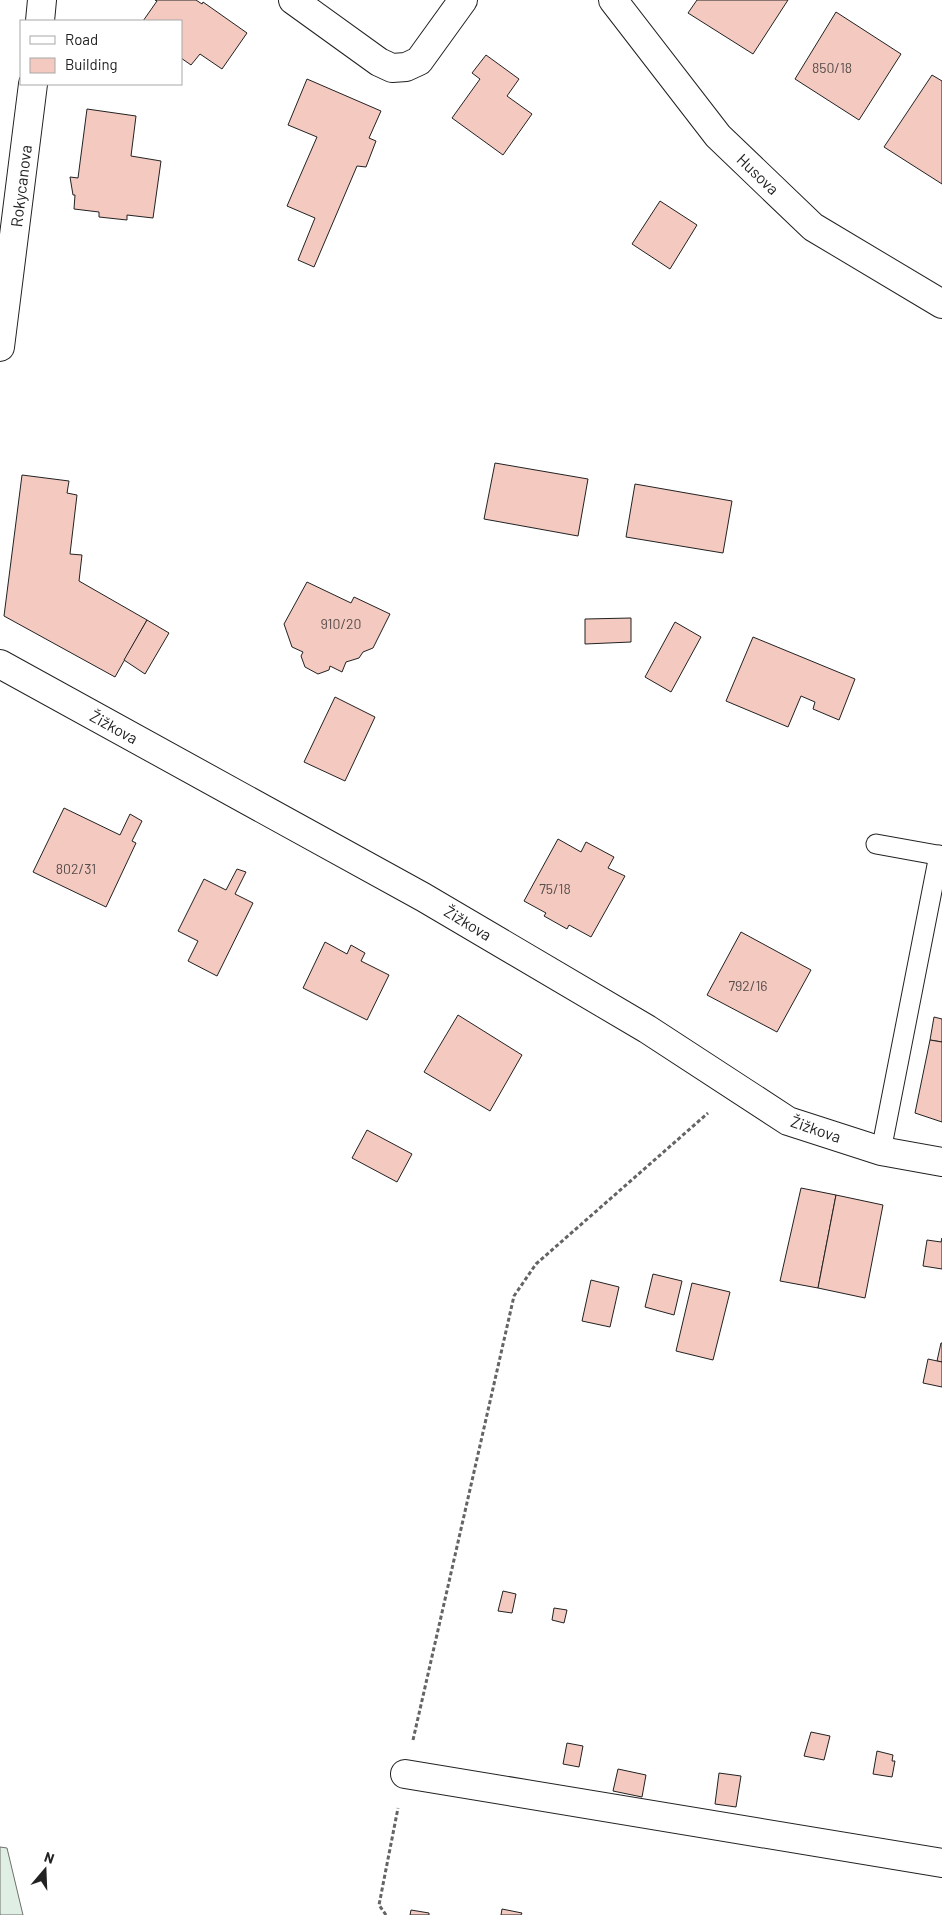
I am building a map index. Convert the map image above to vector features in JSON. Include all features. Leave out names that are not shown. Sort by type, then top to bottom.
[{"type":"street","points":[[40,20],[42,0]]},
{"type":"street","points":[[293,0],[379,62],[392,68],[406,67],[419,61],[463,0]]},
{"type":"street","name":"Husova","points":[[613,0],[718,136],[813,227],[942,304]]},
{"type":"street","name":"Rokycanova","points":[[0,347],[32,85]]},
{"type":"street","name":"Žižkova","points":[[0,664],[423,897],[646,1029],[788,1121],[881,1151],[942,1162]]},
{"type":"street","points":[[405,1774],[942,1863]]},
{"type":"lane","points":[[876,844],[940,855],[881,1151]]},
{"type":"path","points":[[386,1915],[379,1905],[405,1774],[514,1296],[536,1264],[737,1088]]},
{"type":"green space","points":[[0,1847],[7,1848],[23,1915],[0,1915]]},
{"type":"building","points":[[155,0],[196,0],[202,4],[203,2],[247,33],[222,69],[200,54],[191,65],[182,59],[182,20],[144,20],[157,1]]},
{"type":"building","points":[[697,0],[788,0],[753,54],[688,13]]},
{"type":"building","points":[[836,12],[901,54],[859,120],[795,79]]},
{"type":"building","points":[[486,55],[519,79],[507,96],[532,114],[503,155],[452,118],[480,79],[472,73]]},
{"type":"building","points":[[932,75],[942,81],[942,184],[884,147]]},
{"type":"building","points":[[307,79],[381,111],[369,138],[376,141],[366,167],[357,166],[314,267],[298,260],[315,218],[287,206],[317,137],[288,125]]},
{"type":"building","points":[[87,109],[136,116],[131,156],[161,161],[153,218],[127,215],[127,220],[99,217],[99,212],[74,209],[75,195],[73,195],[70,177],[78,178]]},
{"type":"building","points":[[660,201],[697,225],[670,269],[632,244]]},
{"type":"building","points":[[495,463],[588,479],[578,536],[484,519]]},
{"type":"building","points":[[22,475],[69,481],[67,493],[77,495],[70,554],[82,555],[79,581],[147,620],[115,677],[4,616]]},
{"type":"building","points":[[635,484],[732,501],[723,553],[626,537]]},
{"type":"building","points":[[307,582],[351,603],[354,597],[390,614],[373,648],[363,652],[359,658],[346,662],[342,672],[330,666],[329,670],[318,674],[305,667],[301,656],[303,652],[292,647],[284,624]]},
{"type":"building","points":[[631,618],[631,642],[585,644],[585,619]]},
{"type":"building","points":[[147,620],[169,633],[145,674],[124,660]]},
{"type":"building","points":[[675,622],[701,637],[671,692],[645,677]]},
{"type":"building","points":[[753,637],[855,679],[839,720],[813,709],[815,702],[801,696],[788,727],[726,701]]},
{"type":"building","points":[[335,697],[375,717],[345,781],[304,762]]},
{"type":"building","points":[[64,808],[120,835],[130,814],[142,821],[132,841],[136,843],[106,907],[33,872]]},
{"type":"building","points":[[558,839],[581,852],[586,842],[614,857],[608,868],[625,876],[591,937],[569,925],[567,929],[544,916],[546,913],[524,901]]},
{"type":"building","points":[[237,869],[246,872],[235,894],[253,903],[217,976],[188,961],[198,941],[178,931],[204,879],[226,890]]},
{"type":"building","points":[[741,932],[811,970],[777,1032],[707,995]]},
{"type":"building","points":[[325,942],[347,954],[351,945],[365,953],[361,961],[389,975],[367,1020],[303,988]]},
{"type":"building","points":[[458,1015],[522,1055],[490,1111],[424,1072]]},
{"type":"building","points":[[934,1017],[942,1019],[942,1042],[930,1040]]},
{"type":"building","points":[[930,1040],[942,1042],[942,1122],[915,1113]]},
{"type":"building","points":[[367,1130],[412,1154],[397,1182],[352,1158]]},
{"type":"building","points":[[801,1188],[836,1195],[818,1288],[780,1281]]},
{"type":"building","points":[[836,1195],[883,1205],[865,1298],[818,1288]]},
{"type":"building","points":[[942,1238],[942,1269],[923,1266],[927,1240],[941,1242]]},
{"type":"building","points":[[653,1274],[682,1281],[674,1315],[645,1307]]},
{"type":"building","points":[[591,1280],[619,1287],[610,1327],[582,1321]]},
{"type":"building","points":[[692,1283],[730,1292],[713,1360],[676,1351]]},
{"type":"building","points":[[942,1343],[942,1362],[937,1361]]},
{"type":"building","points":[[928,1359],[942,1362],[942,1387],[923,1383]]},
{"type":"building","points":[[503,1591],[516,1594],[512,1613],[498,1611]]},
{"type":"building","points":[[554,1608],[567,1610],[564,1623],[552,1620]]},
{"type":"building","points":[[811,1732],[830,1736],[824,1760],[804,1756]]},
{"type":"building","points":[[567,1743],[583,1746],[579,1767],[563,1764]]},
{"type":"building","points":[[877,1751],[893,1755],[892,1761],[895,1761],[892,1777],[873,1774]]},
{"type":"building","points":[[618,1769],[646,1775],[642,1797],[613,1791]]},
{"type":"building","points":[[719,1773],[741,1776],[736,1807],[715,1804]]},
{"type":"building","points":[[502,1909],[522,1913],[521,1915],[501,1915]]},
{"type":"building","points":[[411,1910],[429,1913],[429,1915],[410,1915]]}]
